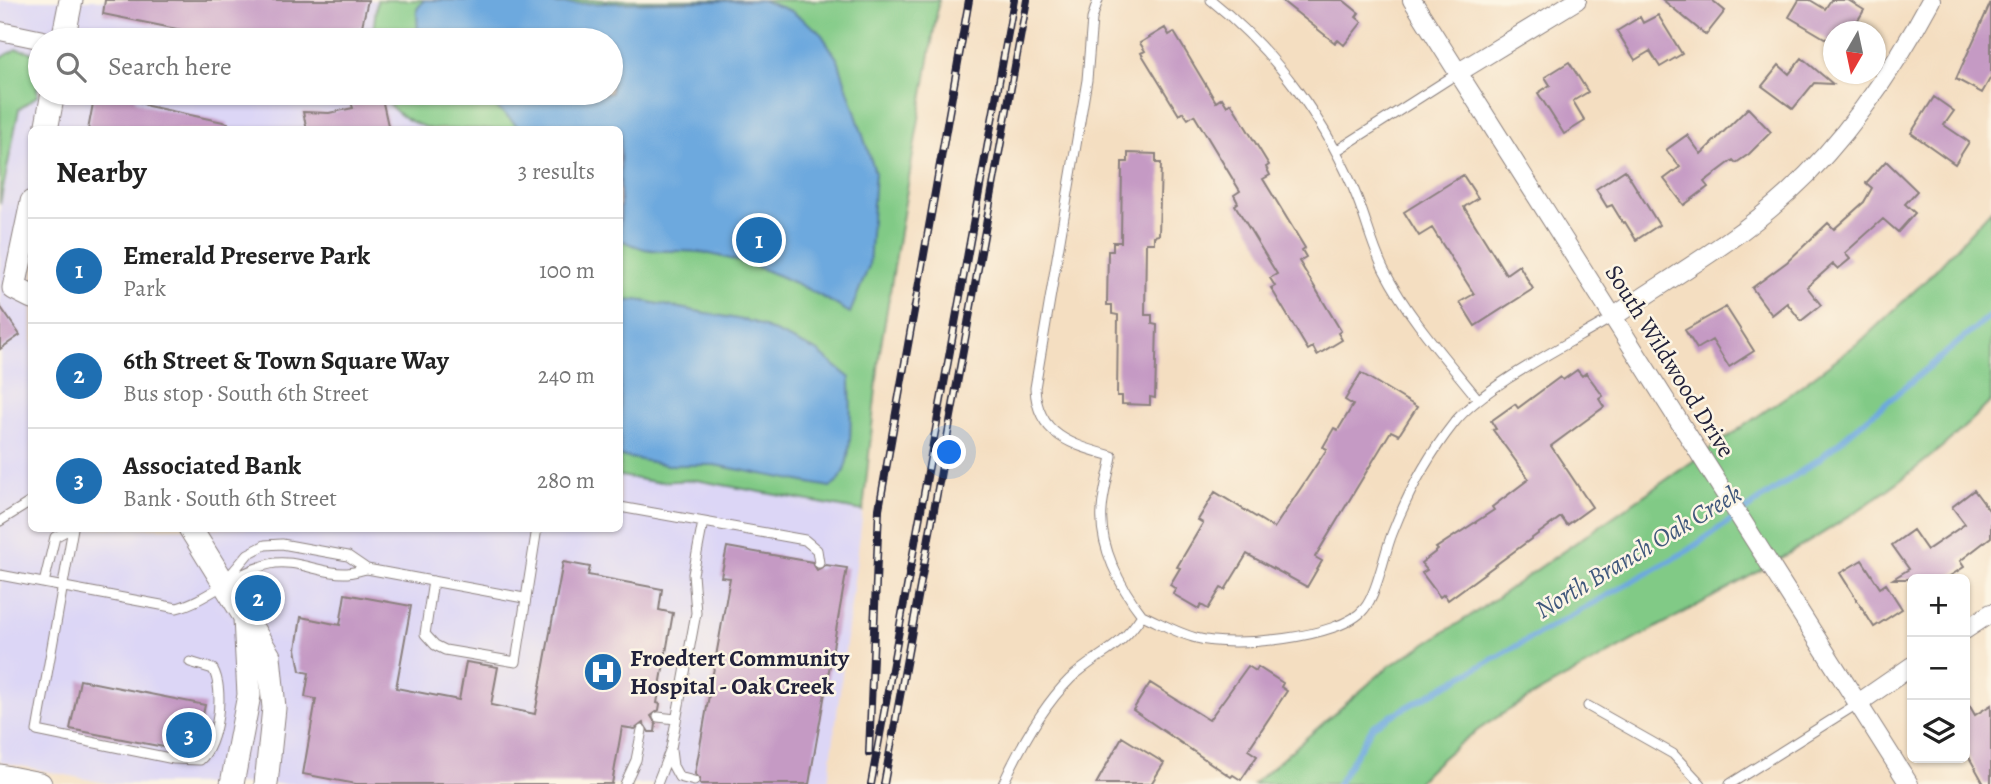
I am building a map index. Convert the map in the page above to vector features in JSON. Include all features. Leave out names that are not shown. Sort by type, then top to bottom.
[{"type":"street","points":[[65,28],[71,0]]},
{"type":"street","name":"South Wildwood Drive","points":[[1412,0],[1909,784]]},
{"type":"street","points":[[1459,72],[1577,0]]},
{"type":"street","points":[[1613,317],[1756,220],[1814,168],[1852,125],[1888,75],[1931,0]]},
{"type":"street","points":[[0,32],[28,37]]},
{"type":"street","points":[[47,126],[51,105]]},
{"type":"street","points":[[15,290],[28,223]]},
{"type":"street","points":[[193,532],[269,656],[274,708],[266,784]]},
{"type":"street","points":[[1970,628],[1991,613]]},
{"type":"street","points":[[232,784],[249,695],[245,615]]},
{"type":"street","points":[[1857,704],[1907,669]]},
{"type":"street","points":[[0,776],[40,784]]},
{"type":"lane","points":[[1098,0],[1092,19],[1087,80],[1035,388],[1036,407],[1046,424],[1063,439],[1112,456],[1102,511],[1104,536],[1127,596],[1142,614],[1172,630],[1221,642],[1244,642],[1346,624],[1365,608],[1392,533],[1434,450],[1456,421],[1478,399],[1613,317]]},
{"type":"lane","points":[[1211,0],[1261,47],[1292,85],[1336,151],[1359,201],[1383,269],[1400,299],[1478,399]]},
{"type":"lane","points":[[1336,151],[1459,72]]},
{"type":"lane","points":[[0,521],[28,504]]},
{"type":"lane","points":[[623,508],[805,540],[817,550],[819,563]]},
{"type":"lane","points":[[657,784],[671,748],[696,613],[694,574],[703,522]]},
{"type":"lane","points":[[44,583],[55,537],[64,532]]},
{"type":"lane","points":[[72,532],[65,587],[37,732],[174,759],[200,760],[208,754],[213,738],[219,681],[213,669],[190,662]]},
{"type":"lane","points":[[433,581],[425,634],[435,645],[445,650],[516,662],[525,620],[524,598],[536,532]]},
{"type":"lane","points":[[225,582],[248,554],[265,545],[282,544],[348,556],[367,569]]},
{"type":"lane","points":[[0,575],[177,608],[193,604],[225,582],[268,564],[281,562],[345,573],[367,569],[524,598]]},
{"type":"lane","points":[[1003,784],[1035,723],[1053,698],[1072,678],[1129,636],[1142,614]]},
{"type":"lane","points":[[1730,784],[1857,704]]},
{"type":"lane","points":[[1588,706],[1673,754],[1701,784]]},
{"type":"lane","points":[[658,717],[676,719]]},
{"type":"lane","points":[[625,784],[636,760],[642,730]]},
{"type":"lane","points":[[671,748],[673,766],[679,777],[694,781]]},
{"type":"shaded area","points":[[0,0],[377,0],[374,28],[28,28],[28,105],[389,105],[414,124],[421,126],[28,126],[28,532],[623,532],[623,477],[655,482],[696,480],[863,511],[828,784],[111,784],[0,762]]},
{"type":"green space","points":[[377,0],[939,0],[880,351],[863,511],[696,480],[655,482],[623,477],[623,126],[422,126],[402,116],[389,105],[623,105],[623,28],[374,28]]},
{"type":"green space","points":[[16,49],[28,51],[28,102],[19,109],[0,204],[0,59]]},
{"type":"green space","points":[[1991,210],[1991,401],[1949,441],[1904,478],[1807,543],[1504,713],[1457,745],[1416,784],[1253,784],[1388,667],[1473,614],[1791,393],[1862,340],[1926,280]]},
{"type":"water","points":[[424,0],[532,0],[559,4],[762,0],[791,11],[820,32],[838,60],[875,172],[869,266],[850,313],[798,284],[744,263],[698,252],[645,249],[623,241],[623,126],[517,126],[492,105],[623,105],[623,28],[418,28],[417,9]]},
{"type":"water","points":[[638,300],[753,322],[817,351],[850,378],[850,438],[845,469],[839,481],[830,487],[714,465],[667,465],[623,457],[623,311],[626,301]]},
{"type":"building","points":[[105,0],[368,0],[362,26],[352,28],[172,28],[103,14]]},
{"type":"building","points":[[1281,0],[1343,0],[1359,13],[1356,17],[1362,22],[1344,45],[1338,40],[1335,43]]},
{"type":"building","points":[[1663,0],[1712,0],[1725,11],[1706,35]]},
{"type":"building","points":[[1799,0],[1810,0],[1825,9],[1831,0],[1848,0],[1864,10],[1858,21],[1823,21],[1823,37],[1789,17]]},
{"type":"building","points":[[1991,2],[1991,77],[1982,93],[1956,79]]},
{"type":"building","points":[[1658,15],[1682,54],[1660,67],[1650,51],[1635,60],[1617,31],[1640,17],[1643,23]]},
{"type":"building","points":[[1165,28],[1169,35],[1174,32],[1216,102],[1222,98],[1227,106],[1231,103],[1269,165],[1266,167],[1270,175],[1263,179],[1305,248],[1302,250],[1306,257],[1299,261],[1341,331],[1338,333],[1342,340],[1317,355],[1313,347],[1308,350],[1271,288],[1275,286],[1270,278],[1277,274],[1235,205],[1238,203],[1234,195],[1240,191],[1194,115],[1188,119],[1183,112],[1179,115],[1141,53],[1145,51],[1140,43]]},
{"type":"building","points":[[1802,58],[1823,76],[1823,83],[1814,83],[1793,109],[1762,86],[1779,65],[1789,74]]},
{"type":"building","points":[[1569,62],[1588,92],[1573,101],[1585,121],[1564,134],[1538,93],[1550,85],[1545,77]]},
{"type":"building","points":[[1934,97],[1954,111],[1944,125],[1969,142],[1955,164],[1911,133]]},
{"type":"building","points":[[93,105],[146,105],[228,123],[228,126],[89,126]]},
{"type":"building","points":[[352,105],[383,105],[388,126],[306,126],[303,112],[329,113],[353,108]]},
{"type":"building","points":[[1748,108],[1771,132],[1749,154],[1736,163],[1733,160],[1704,182],[1708,187],[1684,205],[1664,179],[1680,167],[1666,150],[1687,135],[1701,154]]},
{"type":"building","points":[[1128,153],[1156,154],[1156,163],[1161,163],[1159,235],[1154,236],[1154,243],[1146,243],[1145,315],[1152,315],[1152,324],[1157,325],[1155,398],[1150,397],[1150,405],[1122,404],[1122,396],[1117,396],[1118,315],[1112,314],[1112,305],[1107,305],[1108,251],[1113,251],[1113,242],[1121,242],[1122,162],[1128,162]]},
{"type":"building","points":[[1886,161],[1917,191],[1905,204],[1915,213],[1898,232],[1883,219],[1845,253],[1850,259],[1838,269],[1833,264],[1807,287],[1821,305],[1801,321],[1787,303],[1772,315],[1752,288],[1787,262],[1828,223],[1834,229],[1864,202],[1872,188],[1866,183]]},
{"type":"building","points":[[1625,170],[1659,225],[1636,240],[1612,205],[1607,207],[1596,189]]},
{"type":"building","points":[[1463,175],[1478,198],[1464,207],[1506,274],[1519,265],[1533,289],[1475,326],[1460,302],[1474,294],[1432,228],[1419,236],[1404,212]]},
{"type":"building","points":[[0,306],[20,335],[0,349]]},
{"type":"building","points":[[1726,307],[1754,351],[1729,367],[1712,340],[1697,349],[1685,330]]},
{"type":"building","points":[[1577,370],[1582,376],[1586,373],[1603,396],[1599,399],[1604,407],[1551,446],[1592,507],[1567,525],[1561,517],[1448,600],[1444,594],[1440,597],[1422,573],[1427,570],[1421,563],[1438,550],[1436,548],[1494,510],[1492,507],[1529,479],[1493,430],[1496,429],[1491,421],[1515,404],[1518,408],[1560,377],[1563,380]]},
{"type":"building","points":[[1361,373],[1417,407],[1399,435],[1391,431],[1315,557],[1322,561],[1307,587],[1247,554],[1225,590],[1221,588],[1208,609],[1201,605],[1199,609],[1173,594],[1176,589],[1170,585],[1180,568],[1177,567],[1203,523],[1198,520],[1215,492],[1274,528],[1327,449],[1323,447],[1334,428],[1338,430],[1353,405],[1345,400]]},
{"type":"building","points":[[1974,490],[1991,513],[1991,537],[1960,561],[1964,567],[1953,574],[1907,574],[1907,579],[1893,579],[1909,569],[1892,545],[1913,530],[1927,550],[1965,524],[1952,507]]},
{"type":"building","points":[[727,547],[812,562],[817,570],[826,565],[847,568],[809,784],[700,784],[700,779],[695,774],[730,578],[721,577]]},
{"type":"building","points":[[1862,560],[1880,588],[1886,584],[1902,609],[1874,627],[1840,573]]},
{"type":"building","name":"Froedtert Community Hospital - Oak Creek","points":[[563,562],[590,567],[588,575],[662,589],[659,610],[673,613],[657,703],[660,704],[659,710],[651,716],[656,724],[655,732],[649,732],[643,723],[635,729],[622,727],[612,784],[356,784],[303,774],[316,699],[305,697],[309,673],[300,671],[296,649],[301,617],[340,625],[345,594],[411,606],[396,688],[459,700],[466,662],[498,667],[491,705],[535,714]]},
{"type":"building","points":[[1248,666],[1256,671],[1258,667],[1283,683],[1281,687],[1287,691],[1248,750],[1257,756],[1241,780],[1233,775],[1231,777],[1133,710],[1150,683],[1209,720]]},
{"type":"building","points":[[80,680],[205,705],[195,753],[70,729]]},
{"type":"building","points":[[1991,705],[1991,784],[1984,784],[1970,759],[1970,706],[1975,715]]},
{"type":"building","points":[[1122,737],[1164,763],[1151,784],[1096,784]]},
{"type":"waterway","name":"North Branch Oak Creek","points":[[1338,784],[1373,726],[1687,551],[1819,459],[1991,315]]},
{"type":"railway","points":[[869,753],[879,509],[969,0]]},
{"type":"railway","points":[[871,784],[1014,0]]},
{"type":"railway","points":[[884,784],[1027,0]]},
{"type":"place","name":"Emerald Preserve Park","points":[[759,240]]},
{"type":"place","name":"6th Street & Town Square Way","points":[[258,598]]},
{"type":"place","name":"Froedtert Community Hospital - Oak Creek","points":[[603,672]]},
{"type":"place","name":"Associated Bank","points":[[189,735]]}]
